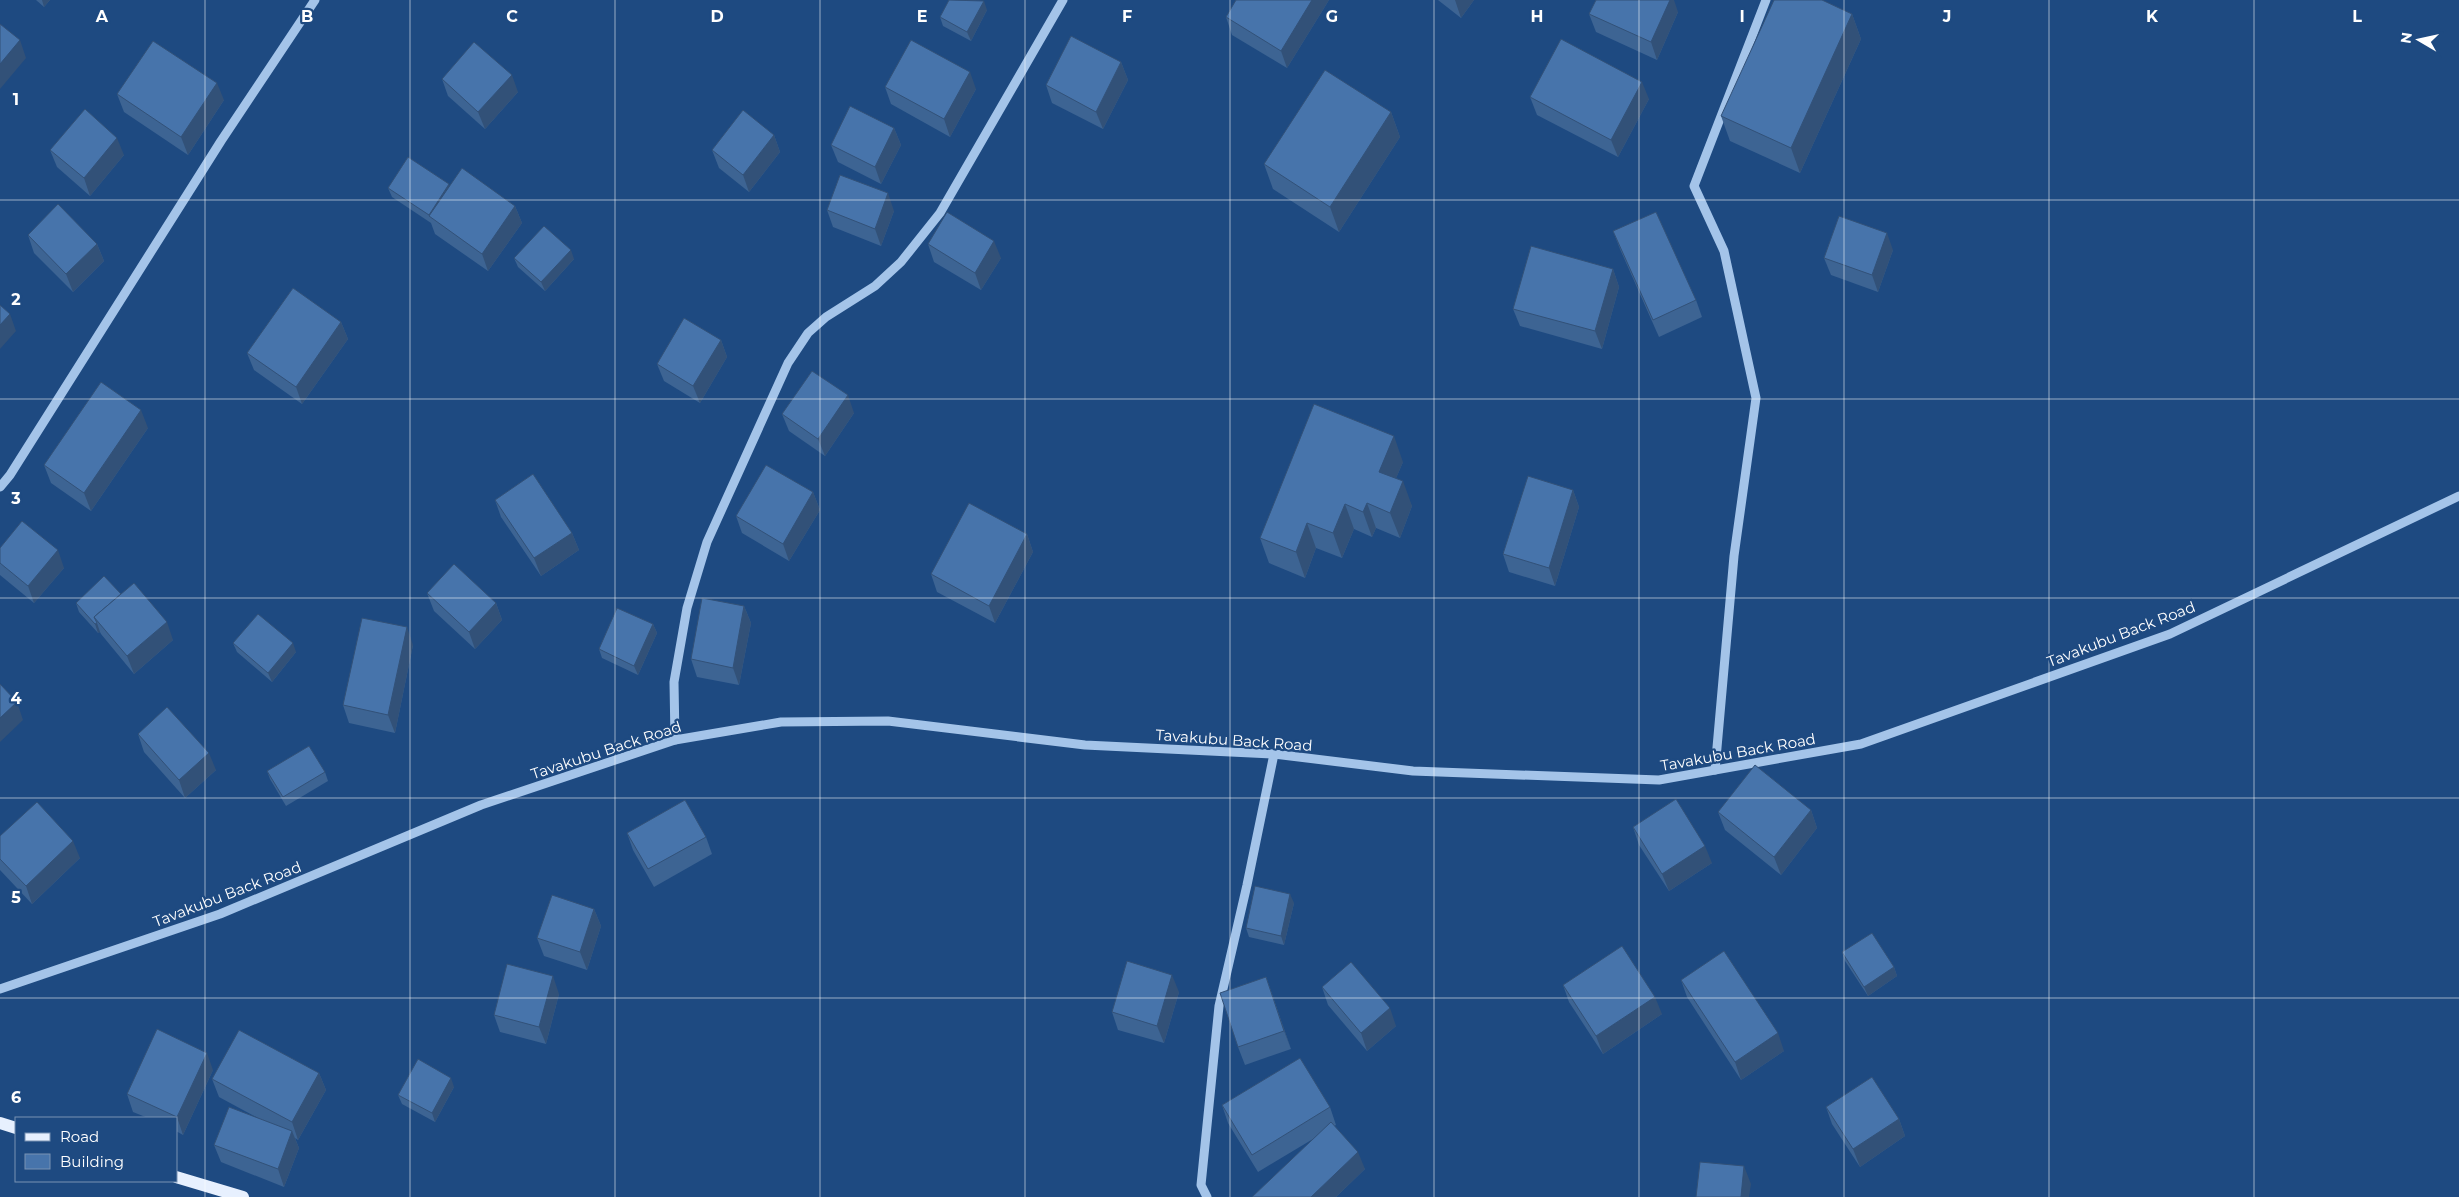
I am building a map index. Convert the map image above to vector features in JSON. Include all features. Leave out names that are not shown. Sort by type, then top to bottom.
[{"type":"main road","points":[[0,1122],[15,1128]]},
{"type":"main road","points":[[178,1178],[243,1197]]},
{"type":"street","points":[[0,487],[10,475],[221,141],[315,0]]},
{"type":"street","points":[[675,740],[674,682],[687,608],[708,542],[788,363],[808,332],[826,317],[875,286],[922,239],[940,213],[1063,0]]},
{"type":"street","points":[[1715,770],[1734,556],[1756,398],[1724,251],[1694,186],[1766,0]]},
{"type":"street","name":"Tavakubu Back Road","points":[[0,989],[220,914],[481,805],[675,740],[781,722],[888,721],[1085,745],[1274,754],[1413,771],[1659,780],[1861,744],[2170,634],[2459,496]]},
{"type":"street","points":[[1207,1197],[1201,1185],[1219,1006],[1247,886],[1274,754]]},
{"type":"building","points":[[949,0],[984,1],[967,32],[940,17]]},
{"type":"building","points":[[1236,0],[1312,0],[1281,51],[1226,17]]},
{"type":"building","points":[[1596,0],[1670,0],[1651,42],[1589,14]]},
{"type":"building","points":[[1774,0],[1822,0],[1852,14],[1791,148],[1721,116]]},
{"type":"building","points":[[0,24],[20,40],[0,64]]},
{"type":"building","points":[[1071,36],[1121,62],[1096,112],[1046,85]]},
{"type":"building","points":[[1561,39],[1642,82],[1611,140],[1530,97]]},
{"type":"building","points":[[911,40],[970,72],[944,119],[885,87]]},
{"type":"building","points":[[153,41],[217,83],[181,137],[117,94]]},
{"type":"building","points":[[474,42],[512,75],[478,112],[442,79]]},
{"type":"building","points":[[1325,70],[1391,112],[1330,207],[1264,164]]},
{"type":"building","points":[[850,106],[894,128],[875,167],[831,145]]},
{"type":"building","points":[[85,109],[117,138],[84,178],[50,150]]},
{"type":"building","points":[[743,110],[774,135],[743,175],[712,150]]},
{"type":"building","points":[[408,157],[449,184],[429,215],[388,188]]},
{"type":"building","points":[[462,168],[515,206],[482,254],[429,216]]},
{"type":"building","points":[[840,175],[888,193],[875,229],[827,210]]},
{"type":"building","points":[[58,204],[97,244],[66,274],[28,235]]},
{"type":"building","points":[[947,212],[994,241],[975,273],[928,244]]},
{"type":"building","points":[[1656,212],[1696,300],[1653,320],[1613,231]]},
{"type":"building","points":[[1839,216],[1887,233],[1872,275],[1824,258]]},
{"type":"building","points":[[544,226],[571,250],[541,282],[514,258]]},
{"type":"building","points":[[1531,246],[1613,269],[1595,331],[1513,309]]},
{"type":"building","points":[[293,288],[341,322],[296,387],[247,353]]},
{"type":"building","points":[[0,305],[10,314],[0,325]]},
{"type":"building","points":[[684,318],[721,340],[693,386],[657,364]]},
{"type":"building","points":[[812,371],[848,395],[818,439],[782,414]]},
{"type":"building","points":[[101,382],[141,410],[84,493],[44,465]]},
{"type":"building","points":[[1314,404],[1394,436],[1379,472],[1403,481],[1390,513],[1367,503],[1363,512],[1345,504],[1333,533],[1307,523],[1296,552],[1260,538]]},
{"type":"building","points":[[766,465],[813,492],[783,544],[736,516]]},
{"type":"building","points":[[533,474],[572,533],[534,558],[495,500]]},
{"type":"building","points":[[1528,476],[1573,490],[1549,568],[1503,554]]},
{"type":"building","points":[[969,503],[1027,534],[989,606],[931,574]]},
{"type":"building","points":[[22,521],[58,550],[28,586],[0,563],[0,548]]},
{"type":"building","points":[[454,564],[496,603],[469,632],[427,593]]},
{"type":"building","points":[[104,576],[121,594],[94,617],[97,623],[95,624],[76,603]]},
{"type":"building","points":[[134,583],[167,622],[127,656],[94,617]]},
{"type":"building","points":[[702,598],[744,606],[733,668],[691,659]]},
{"type":"building","points":[[617,608],[653,624],[634,666],[599,649]]},
{"type":"building","points":[[258,614],[293,643],[268,673],[233,643]]},
{"type":"building","points":[[362,618],[407,627],[388,715],[343,705]]},
{"type":"building","points":[[0,684],[17,702],[0,718]]},
{"type":"building","points":[[167,707],[209,753],[179,780],[138,734]]},
{"type":"building","points":[[309,746],[325,772],[283,797],[267,771]]},
{"type":"building","points":[[1755,765],[1811,810],[1774,857],[1718,812]]},
{"type":"building","points":[[1676,799],[1705,846],[1662,874],[1633,827]]},
{"type":"building","points":[[685,800],[706,837],[648,869],[627,833]]},
{"type":"building","points":[[37,802],[73,841],[26,886],[0,859],[0,836]]},
{"type":"building","points":[[1255,886],[1290,894],[1281,936],[1246,928]]},
{"type":"building","points":[[552,895],[594,909],[580,952],[537,938]]},
{"type":"building","points":[[1872,933],[1894,967],[1864,987],[1842,952]]},
{"type":"building","points":[[1622,946],[1655,997],[1596,1036],[1563,985]]},
{"type":"building","points":[[1724,951],[1778,1033],[1735,1062],[1681,980]]},
{"type":"building","points":[[1127,961],[1172,975],[1157,1026],[1112,1012]]},
{"type":"building","points":[[1351,962],[1390,1008],[1361,1033],[1322,987]]},
{"type":"building","points":[[507,964],[553,976],[539,1027],[494,1015]]},
{"type":"building","points":[[1266,977],[1284,1031],[1238,1047],[1220,993]]},
{"type":"building","points":[[157,1029],[207,1053],[177,1117],[127,1094]]},
{"type":"building","points":[[239,1030],[319,1073],[292,1122],[212,1079]]},
{"type":"building","points":[[1300,1058],[1330,1107],[1252,1155],[1222,1105]]},
{"type":"building","points":[[418,1059],[451,1078],[432,1113],[398,1095]]},
{"type":"building","points":[[1872,1077],[1899,1119],[1853,1149],[1826,1107]]},
{"type":"building","points":[[229,1107],[292,1131],[278,1169],[214,1145]]},
{"type":"building","points":[[1331,1122],[1358,1152],[1311,1197],[1252,1197]]},
{"type":"building","points":[[1700,1162],[1744,1166],[1741,1197],[1696,1197]]}]
